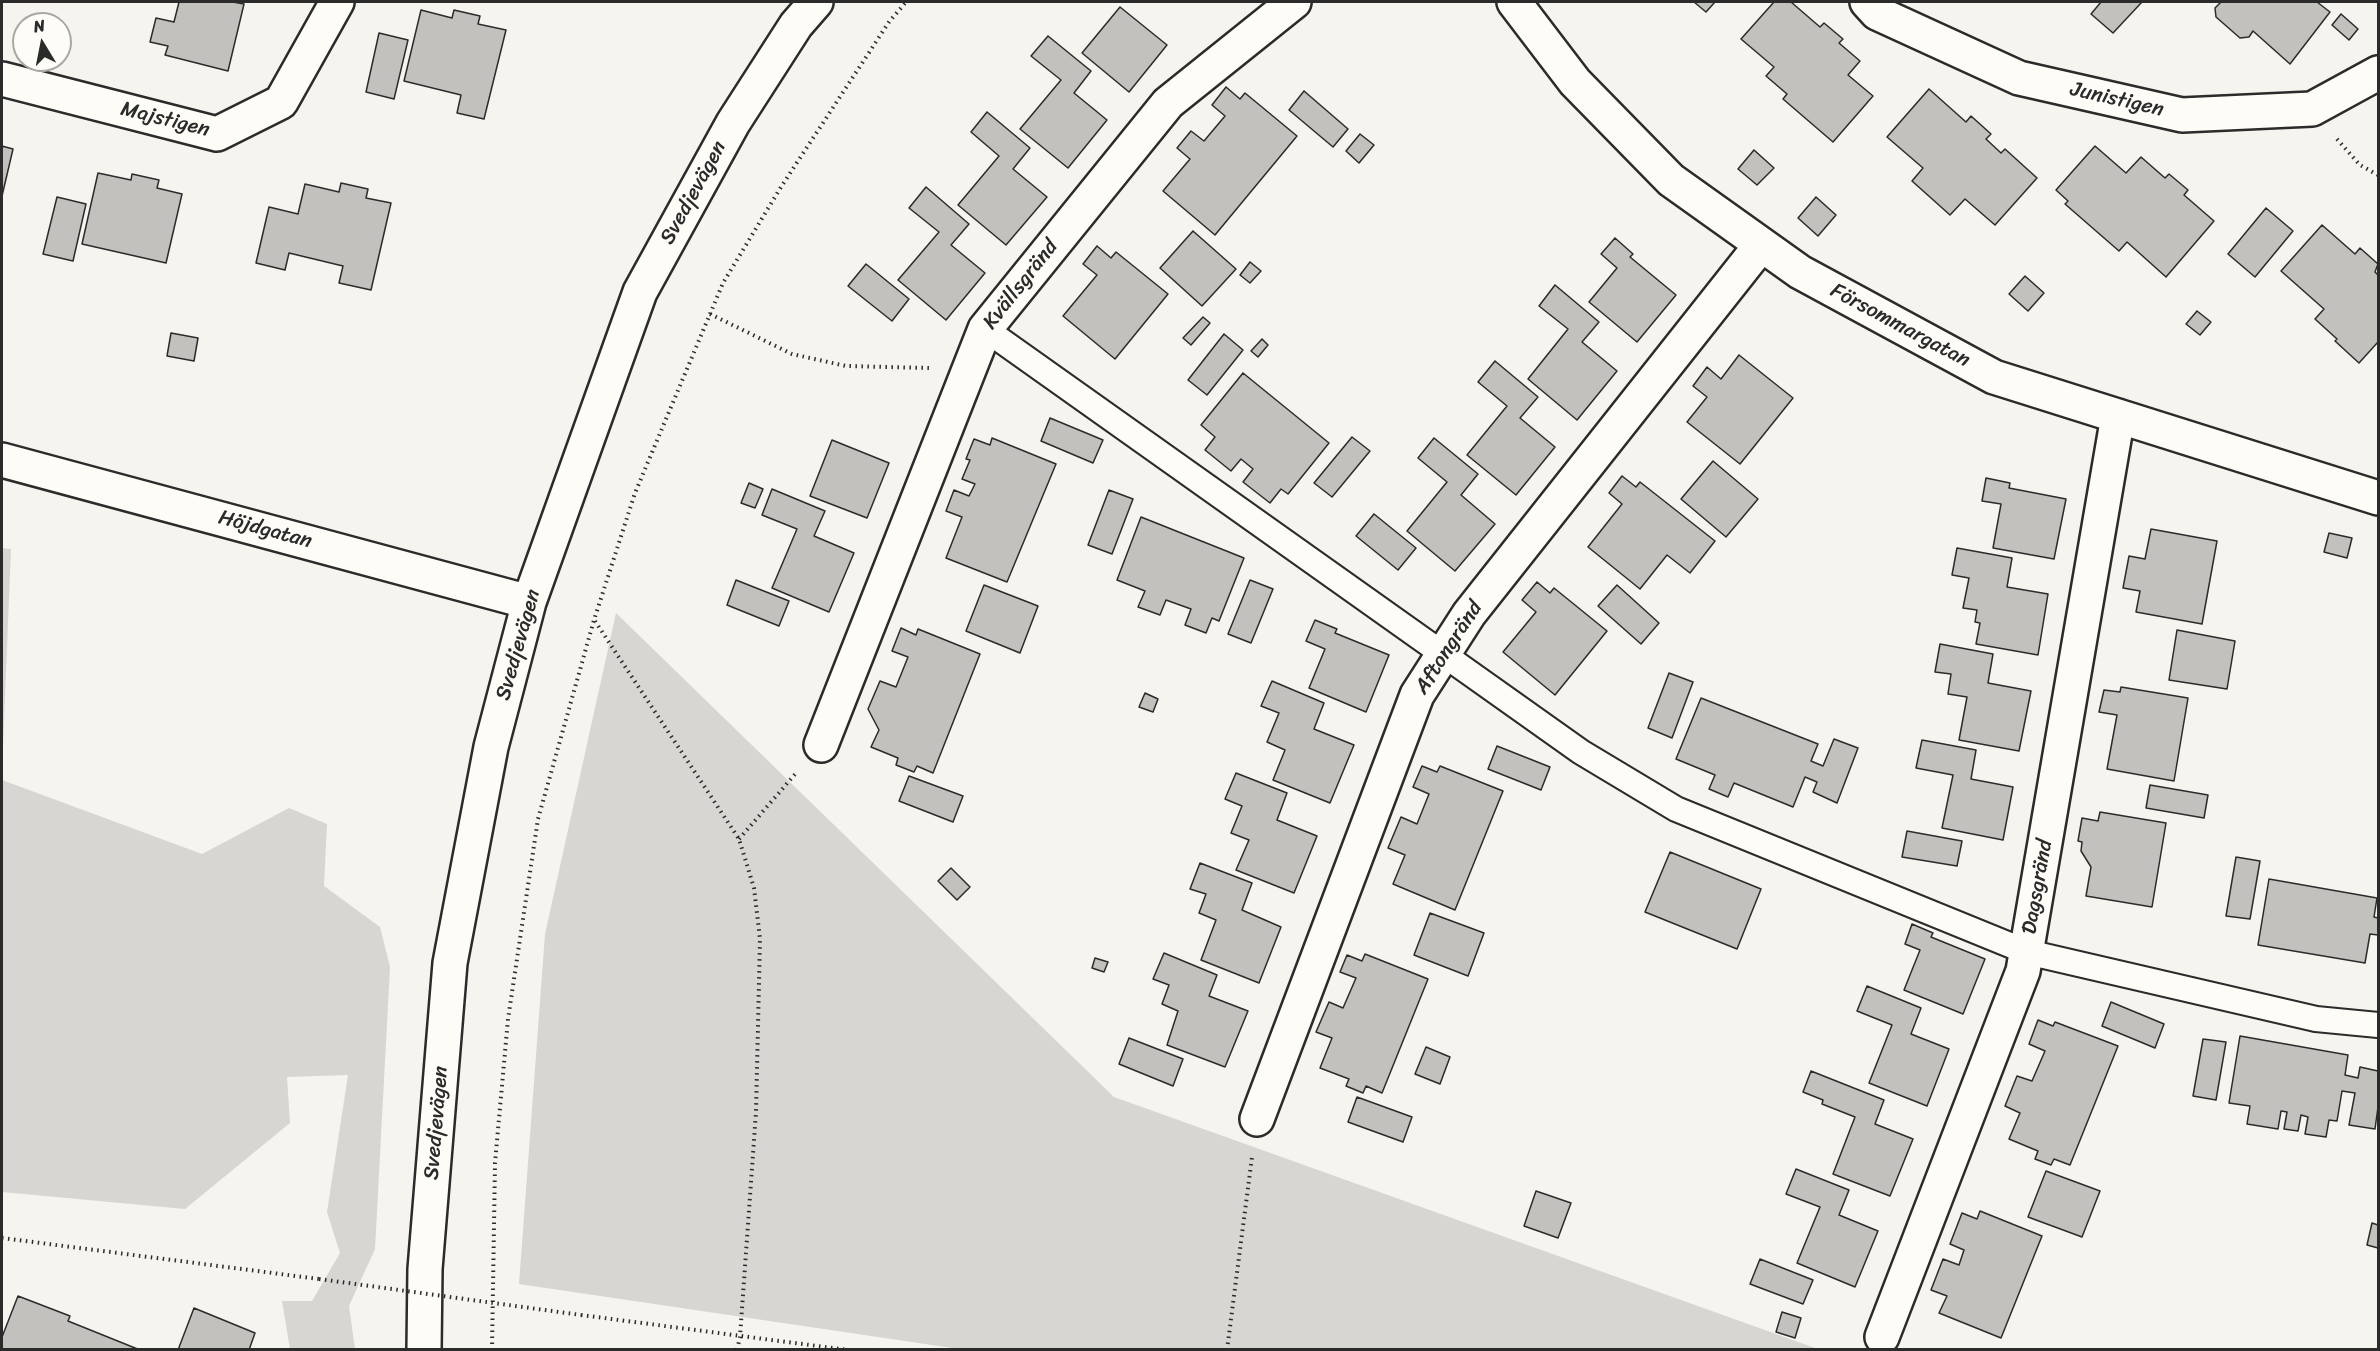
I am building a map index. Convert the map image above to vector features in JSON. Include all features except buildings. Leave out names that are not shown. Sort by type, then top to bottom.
[{"type":"street","name":"Majstigen","points":[[2,80],[217,134],[281,102],[337,2]]},
{"type":"street","name":"Svedjevägen","points":[[424,1350],[425,1269],[450,963],[491,747],[529,602],[640,292],[733,123],[796,25],[816,2]]},
{"type":"street","name":"Kvällsgränd","points":[[820,745],[985,329],[1168,103],[1294,2]]},
{"type":"street","name":"Försommargatan","points":[[1514,2],[1575,82],[1671,180],[1800,272],[1994,377],[2379,498]]},
{"type":"street","name":"Junistigen","points":[[1867,2],[1877,13],[2019,78],[2182,116],[2312,109],[2379,73]]},
{"type":"street","name":"Aftongränd","points":[[1257,1119],[1417,695],[1469,614],[1761,245]]},
{"type":"street","name":"Dagsgränd","points":[[1882,1337],[2023,971],[2118,416]]},
{"type":"street","name":"Höjdgatan","points":[[2,460],[529,602]]},
{"type":"lane","points":[[985,329],[1581,752],[1676,809],[2026,952],[2316,1019],[2379,1025]]},
{"type":"path","points":[[492,1350],[495,1163],[508,1019],[538,819],[594,620],[635,494],[723,283],[781,187],[889,22],[906,2]]},
{"type":"path","points":[[2312,109],[2360,165],[2379,175]]},
{"type":"path","points":[[710,314],[792,354],[846,366],[968,369]]},
{"type":"path","points":[[594,620],[739,839],[754,888],[760,939],[756,1112],[740,1337],[737,1350]]},
{"type":"path","points":[[739,839],[820,745]]},
{"type":"path","points":[[1227,1350],[1257,1119]]},
{"type":"path","points":[[2,1238],[848,1350]]},
{"type":"shaded area","points":[[2,548],[11,549],[2,770]]},
{"type":"shaded area","points":[[616,613],[1114,1097],[1818,1349],[959,1349],[519,1284],[545,934]]},
{"type":"shaded area","points":[[2,780],[202,854],[289,808],[327,824],[324,886],[380,927],[390,967],[375,1249],[349,1306],[355,1349],[290,1349],[282,1301],[312,1301],[340,1253],[327,1212],[348,1075],[287,1077],[290,1123],[185,1209],[2,1192]]}]
